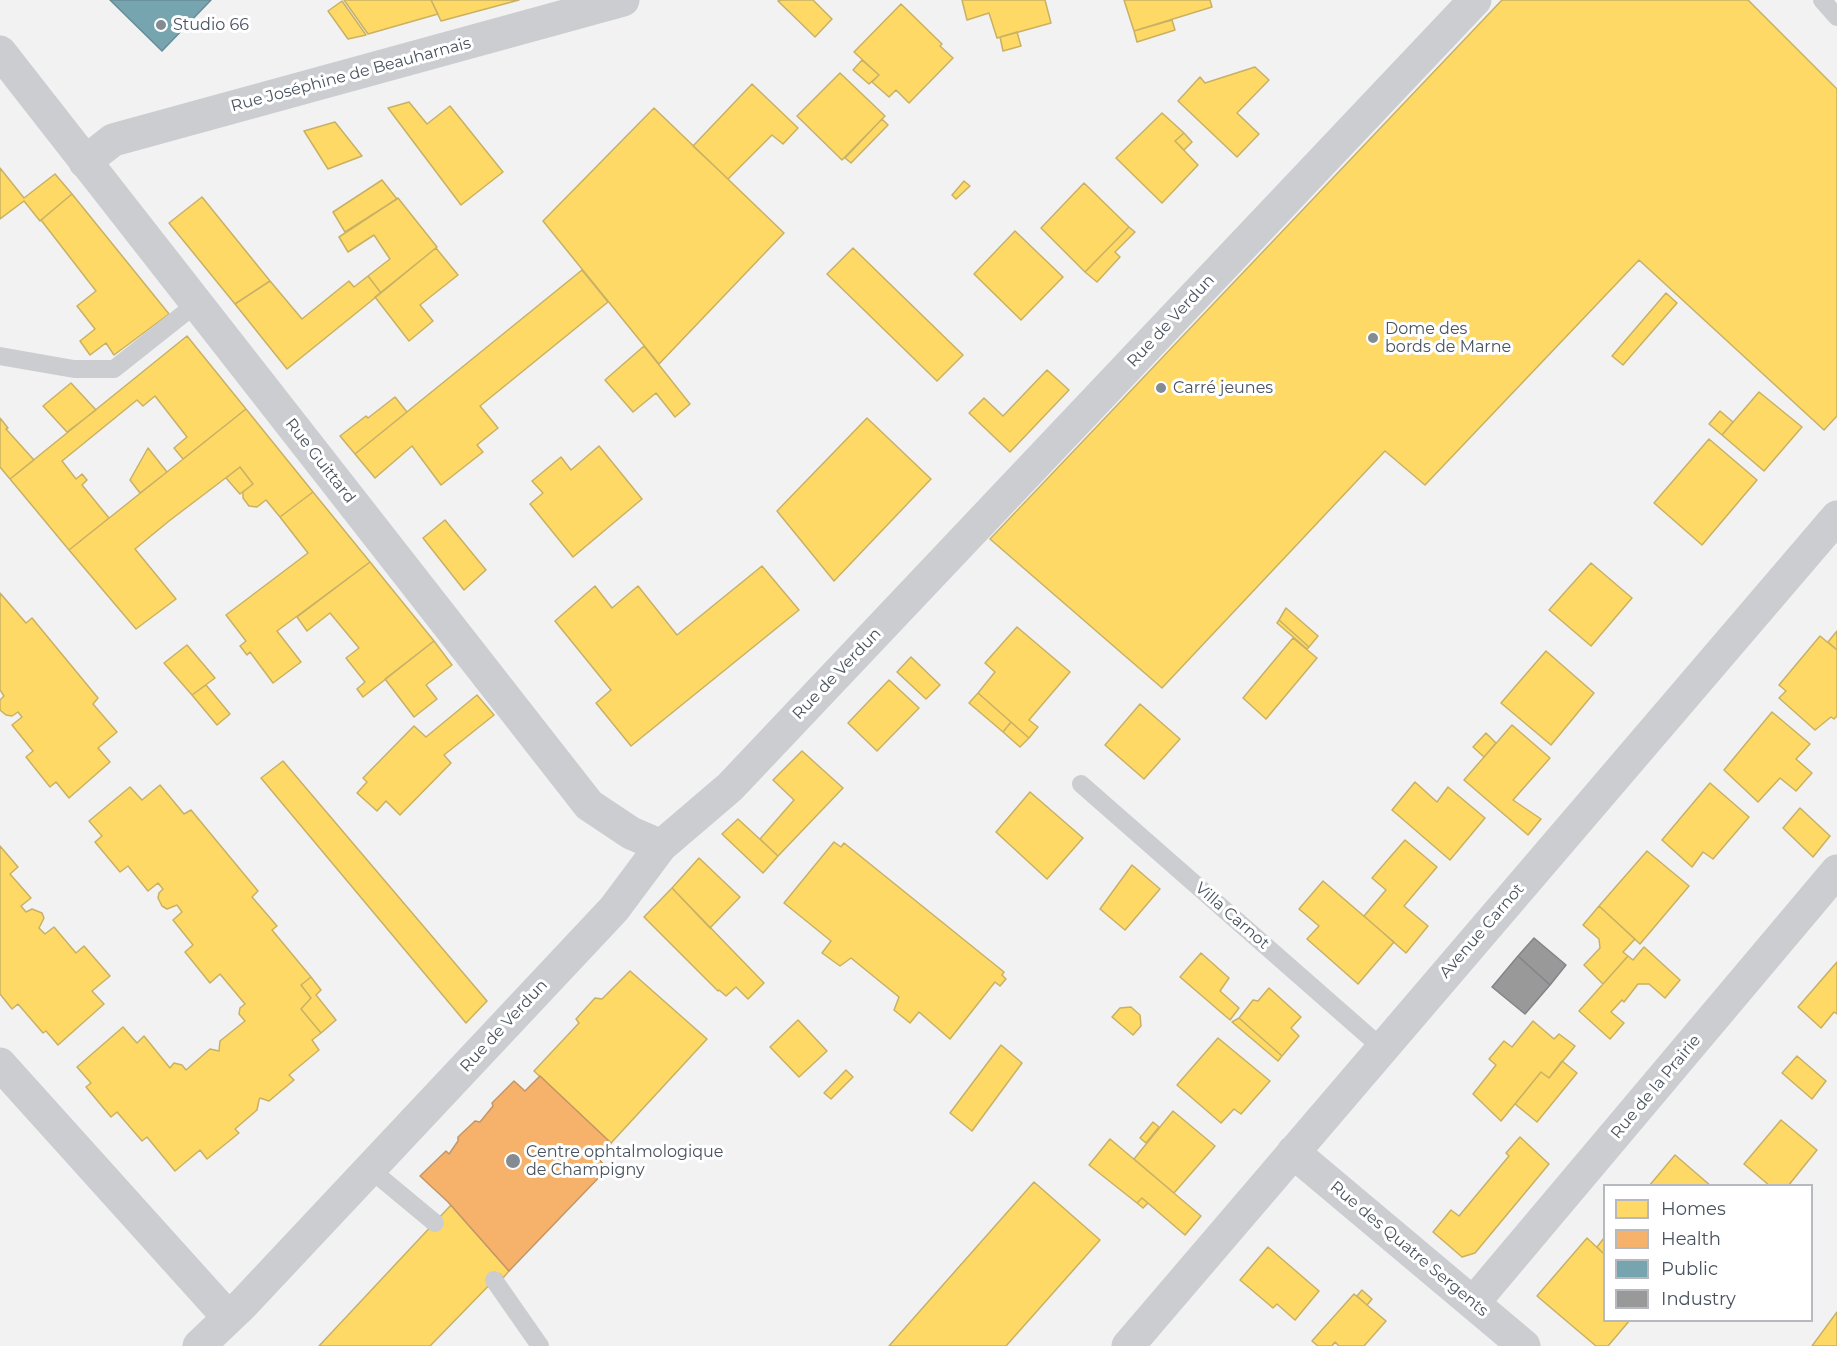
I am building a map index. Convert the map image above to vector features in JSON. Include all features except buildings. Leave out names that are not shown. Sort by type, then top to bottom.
[{"type":"street","name":"Rue Joséphine de Beauharnais","points":[[85,162],[113,140],[623,0]]},
{"type":"street","name":"Rue de Verdun","points":[[199,1346],[243,1304],[614,909],[661,846],[730,787],[1475,0]]},
{"type":"street","name":"Rue Guittard","points":[[0,52],[589,804],[631,832],[661,846]]},
{"type":"street","name":"Avenue Carnot","points":[[1128,1346],[1837,517]]},
{"type":"street","name":"Rue de la Prairie","points":[[1474,1302],[1837,871]]},
{"type":"street","points":[[0,1064],[228,1317]]},
{"type":"street","name":"Rue des Quatre Sergents","points":[[1293,1152],[1524,1346]]},
{"type":"lane","points":[[1822,0],[1837,17]]},
{"type":"lane","points":[[0,356],[74,369],[114,369],[196,304]]},
{"type":"lane","name":"Villa Carnot","points":[[1081,784],[1382,1048]]},
{"type":"lane","points":[[370,1169],[435,1223]]},
{"type":"lane","points":[[494,1280],[540,1346]]},
{"type":"place","name":"Studio 66","points":[[161,25]]},
{"type":"place","name":"Dome des bords de Marne","points":[[1373,338]]},
{"type":"place","name":"Carré jeunes","points":[[1161,388]]},
{"type":"place","name":"Centre ophtalmologique de Champigny","points":[[513,1161]]}]
